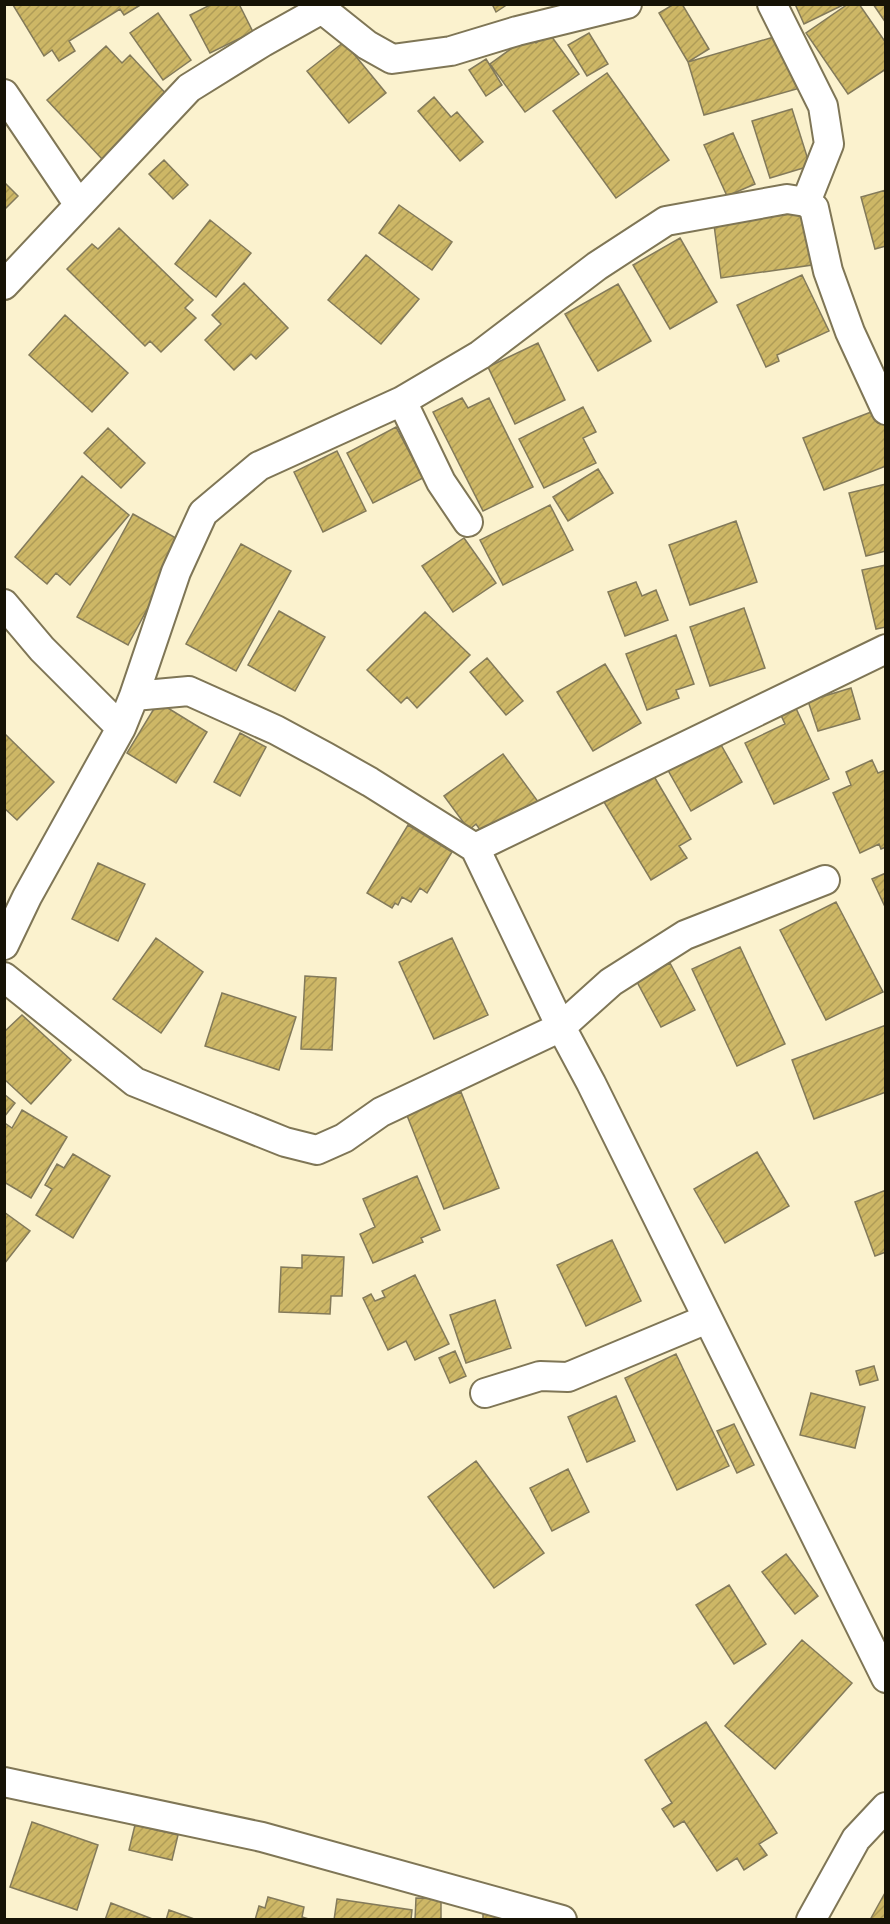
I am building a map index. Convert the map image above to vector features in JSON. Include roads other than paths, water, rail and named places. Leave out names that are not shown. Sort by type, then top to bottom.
[{"type":"street","points":[[4,285],[189,88],[321,7],[366,45],[392,59],[451,51],[517,31],[627,4]]},
{"type":"street","points":[[772,4],[823,106],[830,144],[806,202]]},
{"type":"street","points":[[4,94],[79,205]]},
{"type":"street","points":[[4,945],[27,897],[121,728],[176,572],[203,513],[259,466],[402,401],[480,355],[597,266],[666,221],[787,199],[806,202],[814,208],[828,271],[850,332],[885,410]]},
{"type":"street","points":[[402,401],[441,482],[468,522]]},
{"type":"street","points":[[4,604],[42,649],[121,728]]},
{"type":"street","points":[[475,848],[885,649]]},
{"type":"street","points":[[134,696],[189,691],[276,730],[370,782],[475,848],[561,1027],[596,1092],[885,1678]]},
{"type":"street","points":[[4,977],[135,1082],[285,1142],[317,1150],[344,1138],[381,1112],[561,1027],[611,982],[685,935],[825,880]]},
{"type":"street","points":[[485,1393],[540,1376],[568,1377],[707,1319]]},
{"type":"street","points":[[4,1782],[262,1837],[523,1915],[562,1920]]},
{"type":"street","points":[[812,1920],[856,1839],[885,1807]]}]
